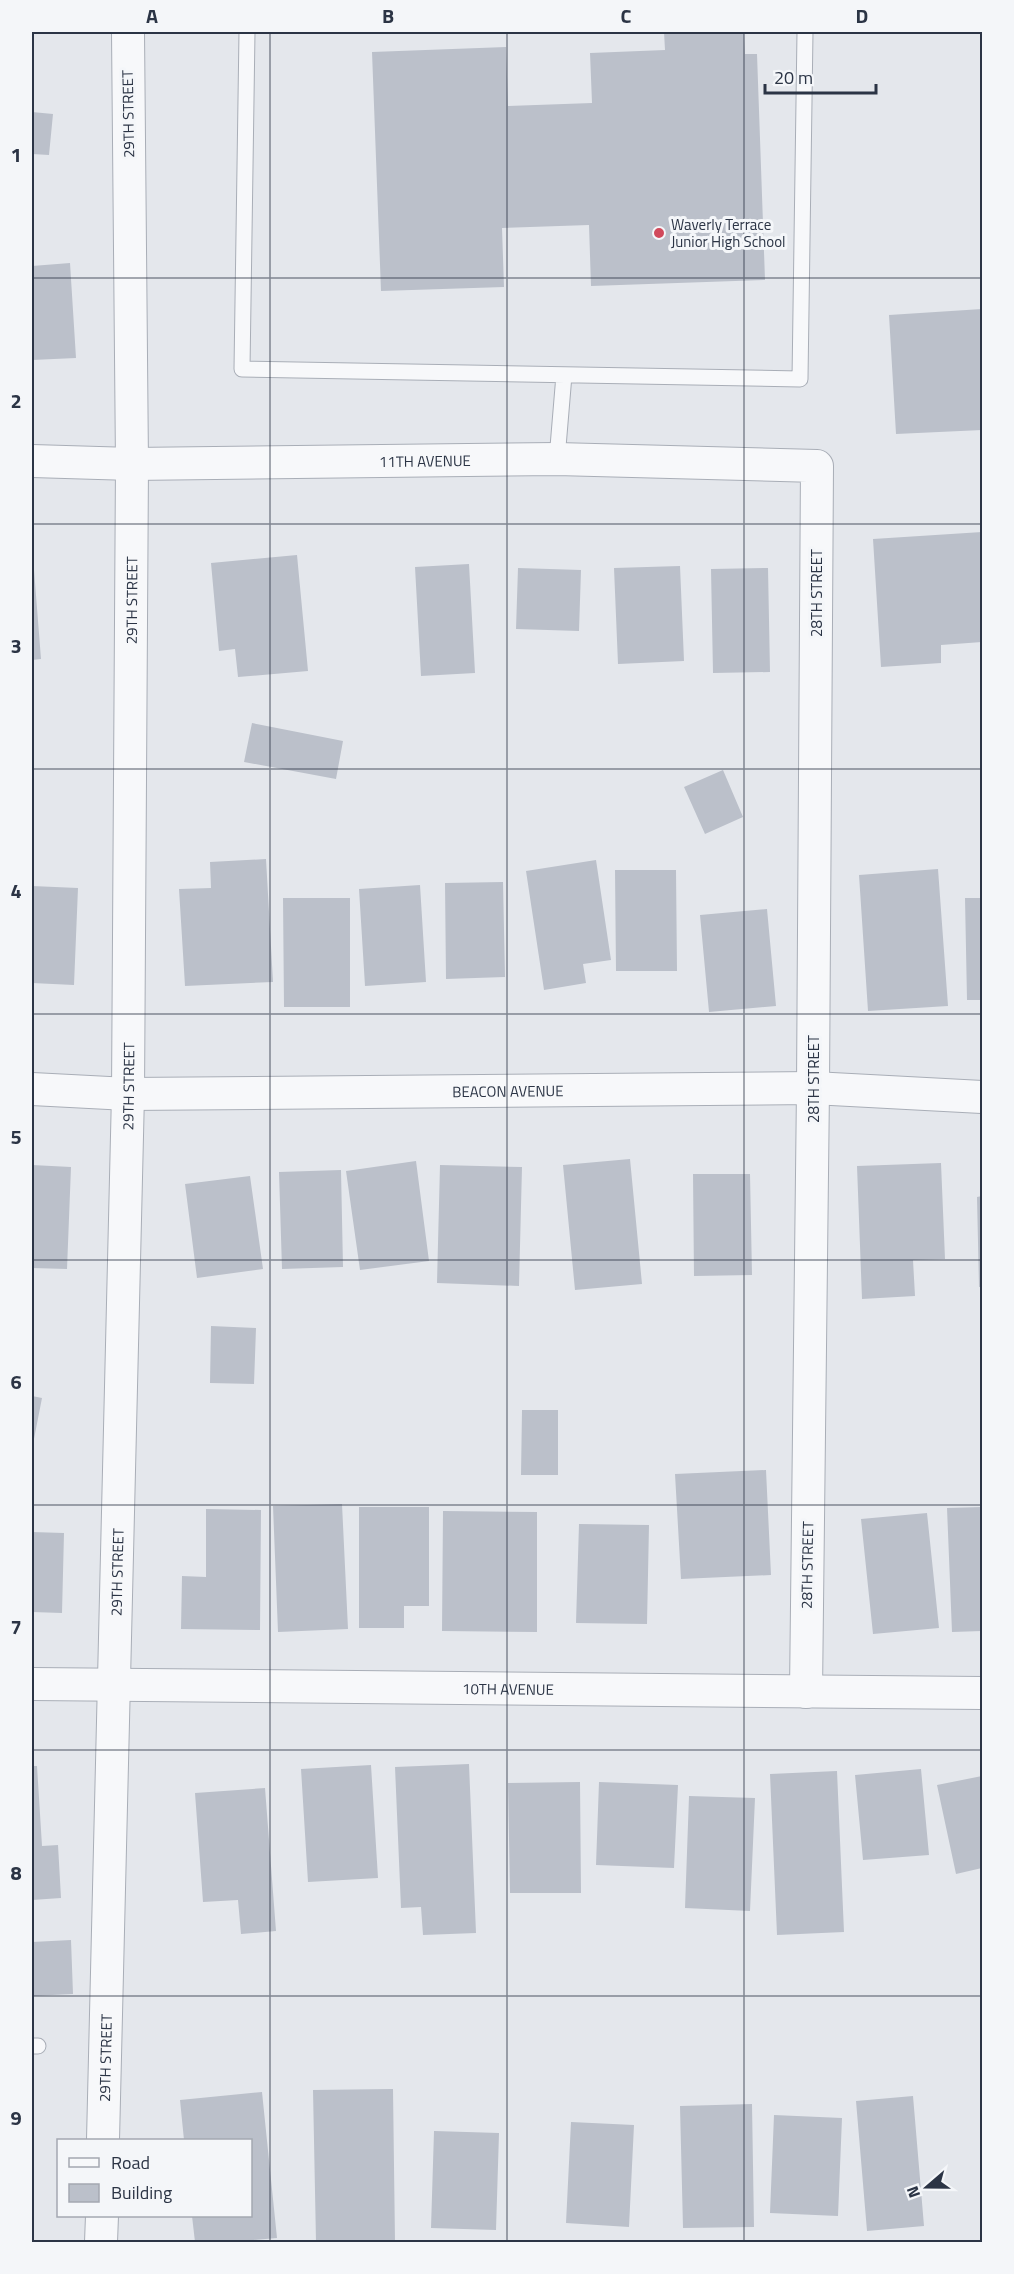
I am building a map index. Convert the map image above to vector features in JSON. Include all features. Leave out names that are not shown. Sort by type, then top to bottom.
[{"type":"street","name":"29TH STREET","points":[[103,2139],[112,1684],[128,1095],[132,464],[128,32]]},
{"type":"street","name":"11TH AVENUE","points":[[32,461],[132,464],[557,459],[817,466]]},
{"type":"street","name":"28TH STREET","points":[[806,1692],[817,466]]},
{"type":"street","name":"BEACON AVENUE","points":[[32,1089],[128,1095],[813,1088],[982,1097]]},
{"type":"street","name":"10TH AVENUE","points":[[32,1684],[982,1693]]},
{"type":"street","points":[[101,2242],[102,2217]]},
{"type":"lane","points":[[247,32],[242,369],[800,379],[805,32]]},
{"type":"lane","points":[[557,459],[564,375]]},
{"type":"building","points":[[664,32],[744,32],[745,54],[757,54],[765,280],[591,286],[589,225],[502,228],[504,287],[381,291],[372,52],[506,47],[508,106],[592,103],[590,53],[665,50]]},
{"type":"building","points":[[32,112],[53,114],[49,155],[32,154]]},
{"type":"building","points":[[70,263],[76,358],[32,360],[32,266]]},
{"type":"building","points":[[982,309],[982,430],[896,434],[889,315]]},
{"type":"building","points":[[982,532],[982,642],[941,645],[941,663],[881,667],[873,539]]},
{"type":"building","points":[[297,555],[308,671],[238,677],[235,649],[219,651],[211,563]]},
{"type":"building","points":[[32,557],[41,659],[32,660]]},
{"type":"building","points":[[469,564],[475,673],[421,676],[415,567]]},
{"type":"building","points":[[680,566],[684,661],[618,664],[614,568]]},
{"type":"building","points":[[518,568],[581,570],[579,631],[516,629]]},
{"type":"building","points":[[768,568],[770,672],[713,673],[711,569]]},
{"type":"building","points":[[252,723],[343,741],[336,779],[244,762]]},
{"type":"building","points":[[723,770],[743,817],[705,834],[684,787]]},
{"type":"building","points":[[266,859],[273,982],[185,986],[179,889],[211,888],[210,862]]},
{"type":"building","points":[[596,860],[611,960],[583,964],[586,983],[544,990],[526,871]]},
{"type":"building","points":[[938,869],[948,1006],[868,1011],[859,875]]},
{"type":"building","points":[[615,870],[676,870],[677,971],[616,971]]},
{"type":"building","points":[[503,882],[505,977],[446,979],[445,883]]},
{"type":"building","points":[[420,885],[426,982],[365,986],[359,889]]},
{"type":"building","points":[[32,886],[78,888],[74,985],[32,983]]},
{"type":"building","points":[[283,898],[350,898],[350,1007],[284,1007]]},
{"type":"building","points":[[965,898],[982,898],[982,1000],[967,1000]]},
{"type":"building","points":[[767,909],[776,1006],[709,1012],[700,915]]},
{"type":"building","points":[[630,1159],[642,1284],[575,1290],[563,1165]]},
{"type":"building","points":[[416,1161],[429,1261],[360,1270],[346,1171]]},
{"type":"building","points":[[941,1163],[945,1259],[913,1260],[915,1296],[862,1299],[857,1166]]},
{"type":"building","points":[[32,1165],[71,1167],[67,1269],[32,1268]]},
{"type":"building","points":[[440,1165],[522,1167],[519,1286],[437,1283]]},
{"type":"building","points":[[341,1170],[343,1267],[282,1269],[279,1172]]},
{"type":"building","points":[[693,1174],[750,1174],[752,1275],[694,1276]]},
{"type":"building","points":[[250,1176],[263,1269],[197,1278],[185,1184]]},
{"type":"building","points":[[982,1196],[982,1287],[979,1287],[977,1197]]},
{"type":"building","points":[[211,1326],[256,1328],[254,1384],[210,1383]]},
{"type":"building","points":[[32,1396],[42,1398],[33,1444],[32,1444]]},
{"type":"building","points":[[522,1410],[558,1410],[558,1475],[521,1475]]},
{"type":"building","points":[[766,1470],[771,1575],[681,1579],[675,1474]]},
{"type":"building","points":[[342,1504],[348,1629],[278,1632],[273,1506]]},
{"type":"building","points":[[359,1507],[429,1507],[429,1606],[404,1606],[404,1628],[359,1628]]},
{"type":"building","points":[[982,1507],[982,1631],[952,1632],[947,1508]]},
{"type":"building","points":[[206,1509],[261,1510],[260,1630],[181,1629],[182,1576],[206,1577]]},
{"type":"building","points":[[443,1511],[537,1512],[537,1632],[442,1631]]},
{"type":"building","points":[[927,1513],[939,1628],[873,1634],[861,1519]]},
{"type":"building","points":[[579,1524],[649,1525],[647,1624],[576,1623]]},
{"type":"building","points":[[32,1532],[64,1533],[62,1613],[32,1612]]},
{"type":"building","points":[[469,1764],[476,1933],[423,1935],[421,1907],[401,1908],[395,1767]]},
{"type":"building","points":[[371,1765],[378,1878],[308,1882],[301,1769]]},
{"type":"building","points":[[32,1766],[37,1766],[42,1846],[58,1845],[61,1898],[32,1900]]},
{"type":"building","points":[[921,1769],[929,1855],[863,1860],[855,1775]]},
{"type":"building","points":[[837,1771],[844,1932],[777,1935],[770,1774]]},
{"type":"building","points":[[982,1776],[982,1868],[956,1874],[937,1785]]},
{"type":"building","points":[[580,1782],[581,1893],[510,1893],[508,1783]]},
{"type":"building","points":[[599,1782],[678,1785],[674,1868],[596,1865]]},
{"type":"building","points":[[265,1788],[276,1931],[241,1934],[238,1900],[203,1902],[195,1793]]},
{"type":"building","points":[[689,1796],[755,1798],[750,1911],[685,1908]]},
{"type":"building","points":[[71,1940],[73,1994],[32,1996],[32,1942]]},
{"type":"building","points":[[393,2089],[395,2242],[316,2242],[313,2090]]},
{"type":"building","points":[[262,2092],[277,2238],[195,2242],[192,2217],[252,2217],[252,2139],[184,2139],[180,2100]]},
{"type":"building","points":[[913,2096],[924,2226],[867,2231],[856,2101]]},
{"type":"building","points":[[752,2104],[754,2227],[683,2228],[680,2106]]},
{"type":"building","points":[[774,2115],[842,2118],[838,2216],[770,2213]]},
{"type":"building","points":[[571,2122],[634,2125],[629,2227],[566,2223]]},
{"type":"building","points":[[434,2131],[499,2133],[496,2230],[431,2228]]},
{"type":"place","name":"Waverly Terrace Junior High School","points":[[659,233]]}]
